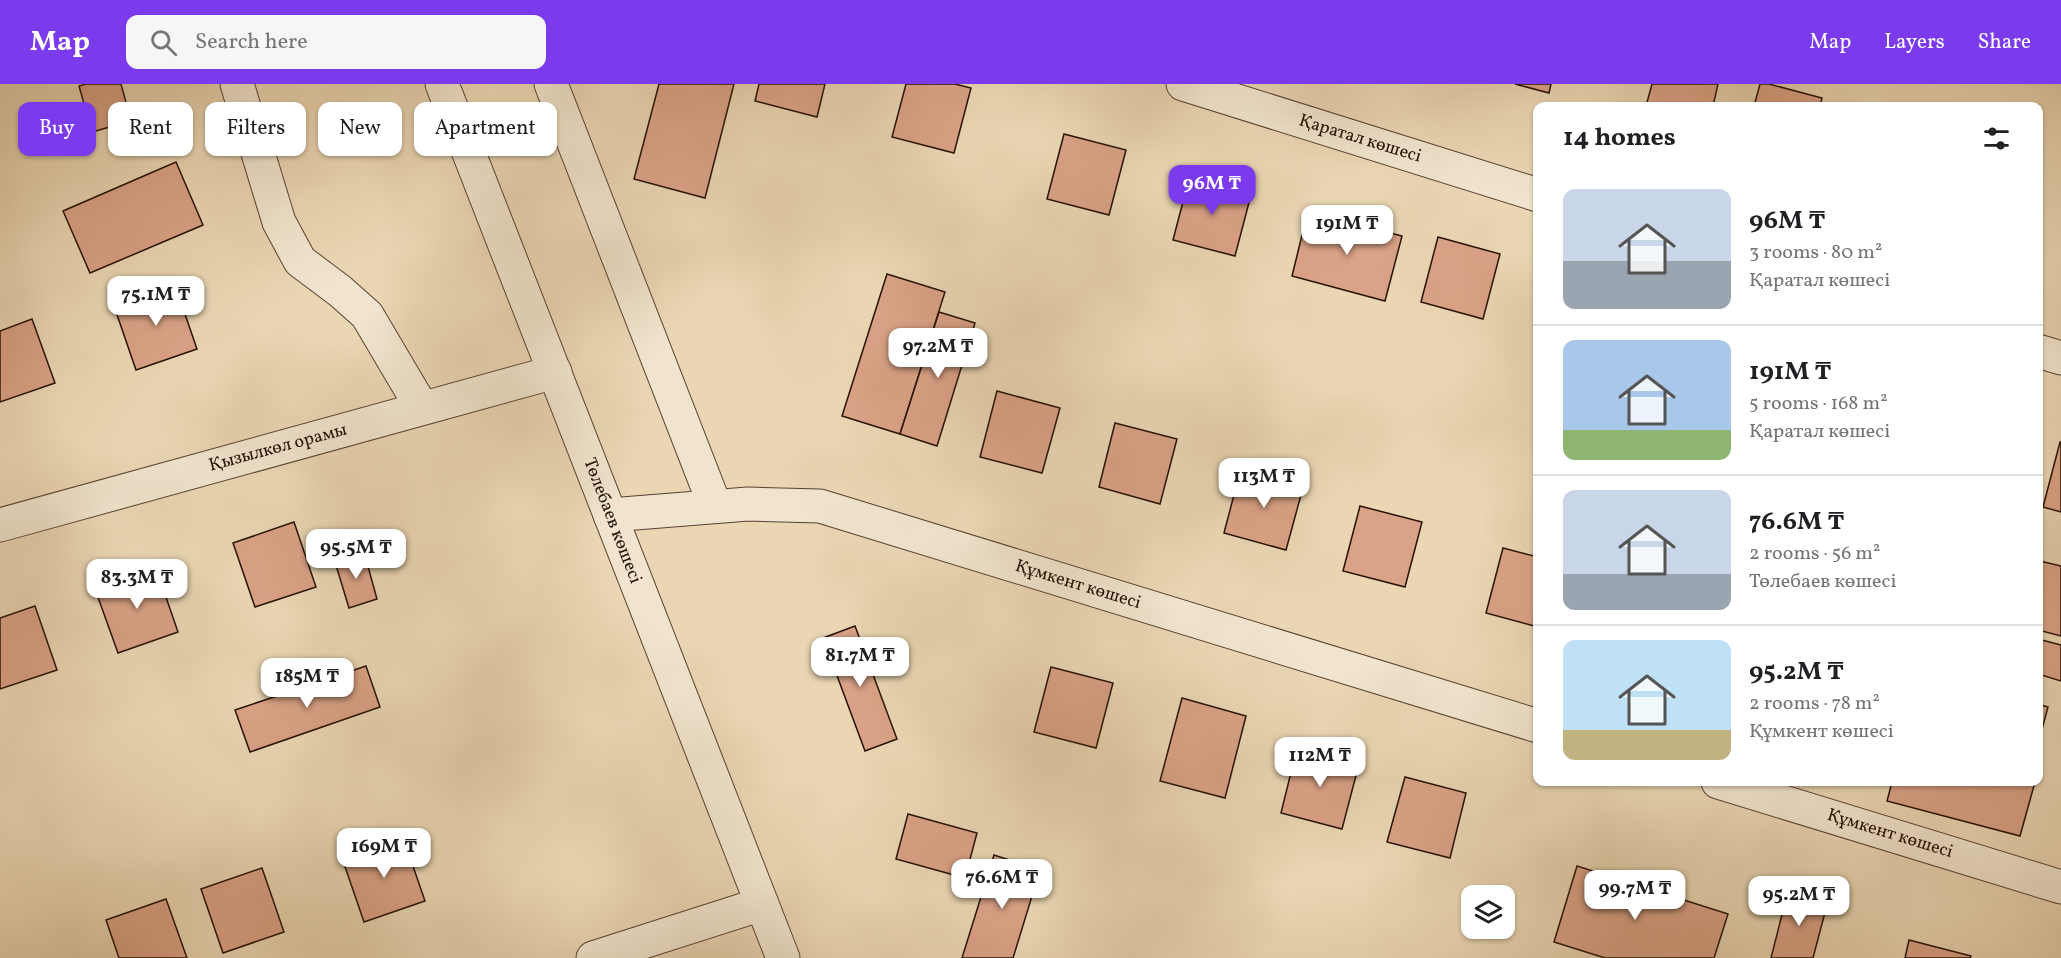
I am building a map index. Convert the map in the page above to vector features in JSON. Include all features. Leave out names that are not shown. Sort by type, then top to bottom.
[{"type":"street","points":[[237,84],[279,222],[300,261],[367,315],[423,408]]},
{"type":"street","name":"Төлебаев көшесі","points":[[442,84],[783,958]]},
{"type":"street","points":[[551,84],[715,506]]},
{"type":"street","name":"Қаратал көшесі","points":[[1183,84],[1533,193]]},
{"type":"street","points":[[2043,353],[2061,358]]},
{"type":"street","name":"Қызылкөл орамы","points":[[0,525],[555,372]]},
{"type":"street","name":"Құмкент көшесі","points":[[610,515],[748,504],[820,506],[1533,724]]},
{"type":"street","name":"Құмкент көшесі","points":[[1731,786],[2061,887]]},
{"type":"street","points":[[593,958],[762,904]]},
{"type":"building","points":[[121,84],[126,102],[108,102],[108,127],[96,131],[96,102],[84,102],[79,86]]},
{"type":"building","points":[[659,84],[734,84],[705,198],[634,179]]},
{"type":"building","points":[[759,84],[825,84],[817,117],[755,101]]},
{"type":"building","points":[[906,84],[955,84],[971,88],[954,153],[892,137]]},
{"type":"building","points":[[1515,84],[1551,84],[1549,93]]},
{"type":"building","points":[[1652,84],[1718,84],[1714,102],[1647,102]]},
{"type":"building","points":[[1760,84],[1769,84],[1822,98],[1821,102],[1755,102]]},
{"type":"building","points":[[1064,134],[1126,150],[1109,215],[1047,199]]},
{"type":"building","points":[[176,162],[203,225],[90,273],[63,211]]},
{"type":"building","points":[[1190,175],[1252,191],[1235,256],[1173,240]]},
{"type":"building","points":[[1308,211],[1402,236],[1385,301],[1292,276]]},
{"type":"building","points":[[1438,237],[1500,254],[1483,319],[1421,302]]},
{"type":"building","points":[[887,274],[945,292],[900,434],[842,416]]},
{"type":"building","points":[[175,285],[197,349],[136,370],[114,306]]},
{"type":"building","points":[[939,312],[975,323],[937,446],[900,434]]},
{"type":"building","points":[[32,319],[55,383],[0,402],[0,331]]},
{"type":"building","points":[[997,391],[1060,408],[1042,473],[980,457]]},
{"type":"building","points":[[1115,423],[1177,439],[1160,504],[1099,487]]},
{"type":"building","points":[[2061,442],[2061,512],[2043,507]]},
{"type":"building","points":[[1241,468],[1304,484],[1286,550],[1224,533]]},
{"type":"building","points":[[1360,506],[1422,522],[1405,587],[1343,571]]},
{"type":"building","points":[[294,522],[316,587],[255,607],[233,543]]},
{"type":"building","points":[[1503,548],[1533,556],[1533,626],[1486,613]]},
{"type":"building","points":[[364,552],[377,599],[349,608],[335,562]]},
{"type":"building","points":[[2043,562],[2061,566],[2061,636],[2043,631]]},
{"type":"building","points":[[156,568],[178,632],[118,653],[95,589]]},
{"type":"building","points":[[35,606],[57,670],[0,689],[0,618]]},
{"type":"building","points":[[855,626],[897,739],[865,751],[823,638]]},
{"type":"building","points":[[2043,640],[2061,645],[2061,681],[2043,676]]},
{"type":"building","points":[[366,666],[380,707],[250,752],[235,710]]},
{"type":"building","points":[[1051,667],[1113,683],[1096,748],[1034,732]]},
{"type":"building","points":[[1182,698],[1246,716],[1225,798],[1160,781]]},
{"type":"building","points":[[2043,706],[2048,707],[2043,726]]},
{"type":"building","points":[[1297,748],[1359,764],[1342,829],[1281,813]]},
{"type":"building","points":[[1405,777],[1466,793],[1450,858],[1387,842]]},
{"type":"building","points":[[1891,786],[2034,786],[2020,836],[1887,801]]},
{"type":"building","points":[[908,814],[977,833],[965,878],[896,859]]},
{"type":"building","points":[[403,837],[425,901],[364,922],[342,858]]},
{"type":"building","points":[[994,855],[1040,870],[1013,958],[962,958]]},
{"type":"building","points":[[1577,866],[1728,914],[1714,958],[1605,958],[1554,942]]},
{"type":"building","points":[[262,868],[284,932],[223,953],[201,889]]},
{"type":"building","points":[[1788,891],[1828,901],[1813,958],[1771,958]]},
{"type":"building","points":[[166,899],[187,958],[119,958],[106,920]]},
{"type":"building","points":[[1909,940],[1971,956],[1970,958],[1905,958]]}]
